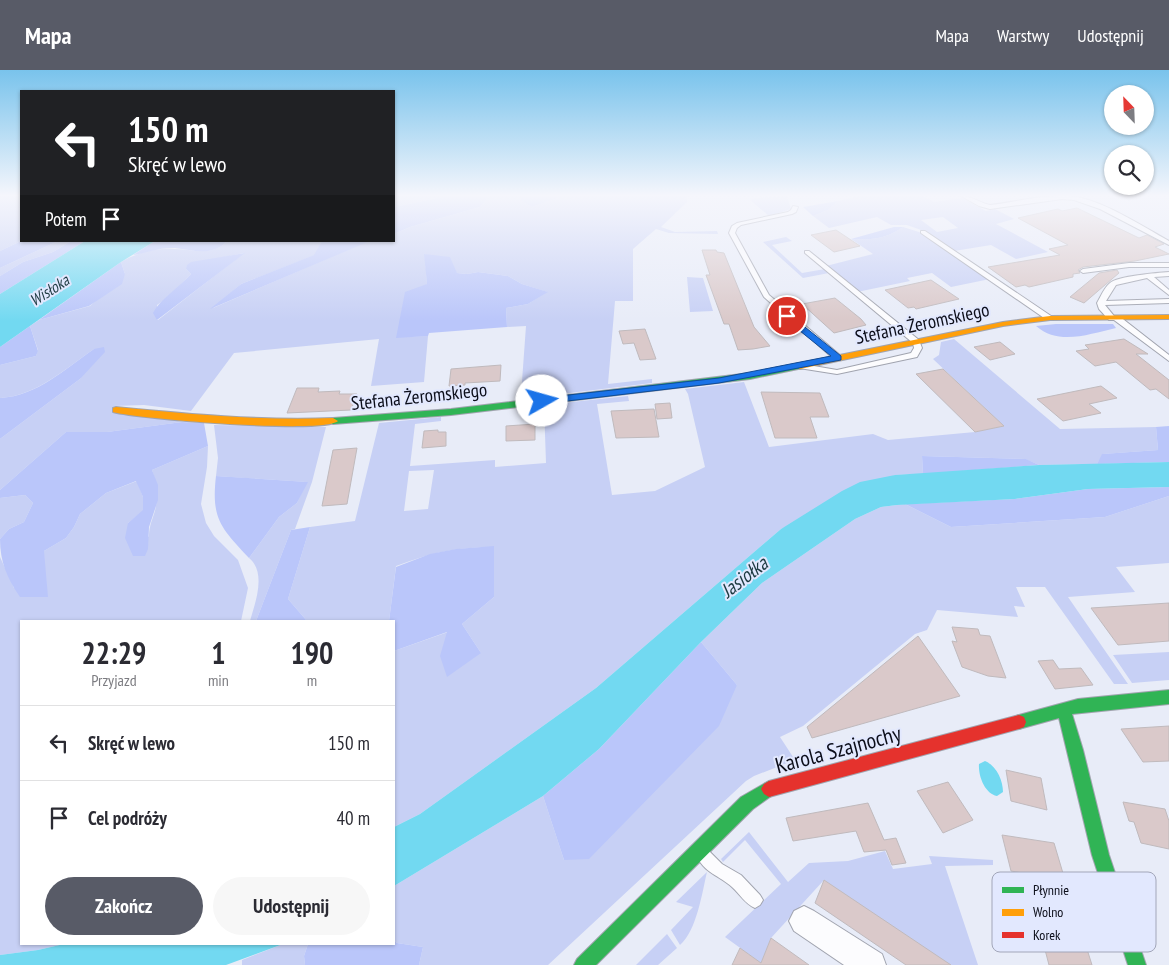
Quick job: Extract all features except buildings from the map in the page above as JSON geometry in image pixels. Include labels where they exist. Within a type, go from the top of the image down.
[{"type":"street","name":"Stefana Żeromskiego","points":[[116,410],[265,422],[310,423],[459,411],[707,382],[802,366],[1003,324],[1050,318],[1169,317]]},
{"type":"street","name":"Karola Szajnochy","points":[[583,965],[755,796],[775,787],[1063,710],[1117,701],[1169,697]]},
{"type":"street","points":[[1063,710],[1075,740],[1090,815],[1105,872]]},
{"type":"street","points":[[804,921],[872,965]]},
{"type":"street","points":[[1132,952],[1137,965]]},
{"type":"lane","points":[[735,238],[766,296],[838,358]]},
{"type":"lane","points":[[932,238],[1050,318]]},
{"type":"lane","points":[[802,366],[837,372],[914,355],[918,348],[916,342],[807,252]]},
{"type":"lane","points":[[1083,271],[1169,264]]},
{"type":"lane","points":[[1101,303],[1107,291],[1114,283],[1169,274]]},
{"type":"lane","points":[[1148,276],[1169,293]]},
{"type":"lane","points":[[1101,303],[1169,301]]},
{"type":"lane","points":[[1101,303],[1102,307],[1114,318],[1169,359]]},
{"type":"lane","points":[[700,851],[709,862],[736,880],[755,900]]},
{"type":"shaded area","points":[[0,238],[20,238],[20,241],[0,251]]},
{"type":"shaded area","points":[[395,238],[646,238],[633,249],[633,301],[615,301],[608,384],[652,379],[652,383],[520,399],[518,396],[521,395],[526,326],[507,327],[506,308],[528,304],[547,292],[522,284],[508,276],[478,272],[457,273],[425,254],[427,284],[397,337],[428,336],[424,382],[371,386],[379,339],[234,353],[191,411],[144,405],[113,406],[182,422],[107,432],[66,432],[0,490],[0,439],[80,379],[94,349],[38,387],[13,396],[0,398],[0,365],[36,356],[38,350],[30,326],[39,320],[90,306],[125,274],[121,262],[153,250],[209,251],[226,242],[322,242],[315,255],[241,284],[213,308],[366,242],[395,242]],"holes":[[[244,253],[157,320],[157,305],[170,296],[191,274],[186,269],[210,260]]]},
{"type":"shaded area","points":[[787,238],[792,241],[772,245],[802,273],[825,269],[829,273],[803,278],[763,242]]},
{"type":"shaded area","points":[[855,238],[880,238],[865,240],[851,239]]},
{"type":"shaded area","points":[[878,238],[929,238],[990,279],[951,287],[932,273],[907,278],[910,281],[857,292],[826,266],[873,254],[851,239],[865,240]]},
{"type":"shaded area","points":[[933,238],[1022,238],[1048,252],[1016,259],[991,245],[954,251]]},
{"type":"shaded area","points":[[20,241],[56,242],[0,268],[0,251]]},
{"type":"shaded area","points":[[56,242],[69,242],[53,252],[23,262],[0,276],[0,268]]},
{"type":"shaded area","points":[[69,242],[83,242],[0,294],[0,276],[23,262],[53,252]]},
{"type":"shaded area","points":[[153,242],[226,242],[216,249],[209,251],[170,248],[133,255]]},
{"type":"shaded area","points":[[321,242],[368,242],[210,309],[241,284],[314,255]]},
{"type":"shaded area","points":[[245,253],[157,320],[153,313],[156,308],[191,274],[186,269],[187,265],[191,262]]},
{"type":"shaded area","points":[[424,254],[450,257],[457,273],[478,272],[508,276],[522,284],[548,292],[528,304],[506,308],[507,327],[429,333],[428,336],[396,338],[405,292],[427,284]]},
{"type":"shaded area","points":[[121,262],[125,274],[122,284],[89,306],[39,320]]},
{"type":"shaded area","points":[[687,277],[703,278],[713,311],[690,312]]},
{"type":"shaded area","points":[[1113,324],[1116,328],[1075,337],[1064,337],[1054,336],[1036,326]]},
{"type":"shaded area","points":[[30,326],[38,351],[36,356],[0,365],[0,347]]},
{"type":"shaded area","points":[[954,339],[1060,429],[1156,427],[1158,450],[1103,454],[1097,464],[1039,465],[1025,459],[922,456],[923,474],[895,475],[781,529],[596,688],[420,814],[395,826],[395,651],[448,632],[481,653],[462,624],[494,597],[494,547],[468,548],[444,552],[396,566],[389,620],[306,620],[288,599],[310,527],[355,521],[379,423],[441,417],[441,421],[415,424],[410,466],[495,460],[495,467],[546,463],[544,405],[628,396],[629,401],[597,404],[612,495],[655,491],[705,467],[688,394],[685,389],[744,382],[769,447],[873,434],[888,440],[975,432],[1004,426],[933,359],[939,355],[941,342]],"holes":[[[434,470],[428,509],[404,511],[409,471]]]},
{"type":"shaded area","points":[[104,347],[105,352],[80,379],[0,439],[0,398],[13,396],[38,387],[94,349]]},
{"type":"shaded area","points":[[182,422],[204,423],[208,446],[152,470],[158,485],[158,500],[149,527],[148,549],[145,556],[133,556],[125,538],[128,523],[143,510],[143,497],[136,481],[106,493],[80,514],[66,538],[44,551],[48,597],[20,597],[5,569],[1,555],[0,539],[9,529],[24,522],[33,503],[25,495],[0,498],[0,490],[66,432],[107,432]]},
{"type":"shaded area","points":[[214,425],[326,427],[312,482],[295,529],[291,530],[256,620],[250,620],[257,597],[259,580],[254,564],[249,558],[279,517],[297,503],[307,482],[216,476],[218,458]]},
{"type":"shaded area","points":[[1169,426],[1169,462],[1097,464],[1102,454],[1158,450],[1156,427]]},
{"type":"shaded area","points":[[208,446],[207,467],[201,504],[206,523],[214,536],[238,560],[248,588],[241,620],[20,620],[20,945],[60,945],[0,955],[0,557],[14,588],[44,551],[66,538],[80,514],[106,493],[137,481],[143,497],[143,511],[128,523],[149,537],[157,497],[152,470]]},
{"type":"shaded area","points":[[922,456],[1026,459],[1039,465],[923,474]]},
{"type":"shaded area","points":[[216,476],[308,482],[297,503],[279,517],[249,558],[231,539],[220,522],[215,503]]},
{"type":"shaded area","points":[[1169,487],[1169,496],[1105,517],[951,527],[905,504],[1015,499],[1088,489]]},
{"type":"shaded area","points":[[25,495],[33,503],[24,522],[9,529],[0,539],[0,498]]},
{"type":"shaded area","points":[[1169,496],[1169,563],[1116,567],[1135,592],[1068,597],[1128,684],[1114,684],[1045,587],[1016,587],[1025,607],[1014,606],[1018,617],[937,610],[927,630],[915,634],[803,726],[780,737],[795,760],[746,781],[548,965],[419,965],[423,947],[397,943],[395,941],[395,885],[543,796],[564,860],[737,685],[701,642],[762,583],[855,519],[881,507],[905,504],[951,527],[1105,517]]},
{"type":"shaded area","points":[[310,527],[288,599],[306,620],[256,620],[291,530]]},
{"type":"shaded area","points":[[494,546],[494,597],[462,624],[481,653],[447,677],[440,656],[447,632],[395,651],[395,620],[389,620],[396,567],[430,554],[456,549]]},
{"type":"shaded area","points":[[701,642],[737,685],[719,726],[589,859],[564,860],[543,796],[599,749]]},
{"type":"shaded area","points":[[1169,652],[1169,680],[1132,683],[1113,655]]},
{"type":"shaded area","points":[[749,832],[788,882],[809,863],[848,861],[885,851],[893,869],[932,864],[929,856],[993,860],[993,865],[945,866],[978,965],[949,965],[824,880],[771,938],[761,963],[725,937],[781,884],[745,840],[723,862],[721,859]]},
{"type":"shaded area","points":[[707,872],[695,921],[680,945],[671,930],[693,907],[676,902]]},
{"type":"shaded area","points":[[667,934],[677,948],[658,965],[636,965]]},
{"type":"shaded area","points":[[395,941],[397,943],[423,947],[419,965],[305,965],[304,956],[308,945],[395,945]]},
{"type":"shaded area","points":[[280,945],[308,945],[304,956],[305,965],[242,965],[242,960]]},
{"type":"water","name":"Wisłoka","points":[[83,242],[153,242],[121,262],[0,347],[0,294]]},
{"type":"water","name":"Jasiołka","points":[[1169,462],[1169,487],[1088,489],[1015,499],[897,505],[881,507],[855,519],[762,583],[701,642],[599,749],[543,796],[395,885],[395,826],[420,814],[596,688],[781,529],[860,482],[895,475],[1039,465]]},
{"type":"water","points":[[985,761],[993,766],[1002,783],[1003,792],[997,796],[989,792],[981,779],[979,764]]},
{"type":"water","points":[[60,945],[280,945],[226,965],[0,965],[0,955]]},
{"type":"traffic: fast","points":[[333,421],[451,412],[750,376],[800,366]]},
{"type":"traffic: fast","points":[[1019,722],[1078,706],[1169,697]]},
{"type":"traffic: fast","points":[[1063,710],[1072,737],[1105,872]]},
{"type":"traffic: fast","points":[[583,965],[747,803],[769,789]]},
{"type":"traffic: fast","points":[[1132,952],[1137,965]]},
{"type":"traffic: slow","points":[[800,366],[1003,324],[1050,318],[1169,317]]},
{"type":"traffic: slow","points":[[116,410],[252,422],[333,421]]},
{"type":"traffic: jam","points":[[769,789],[1019,722]]},
{"type":"route","points":[[542,401],[719,381],[838,358],[787,316]]}]
